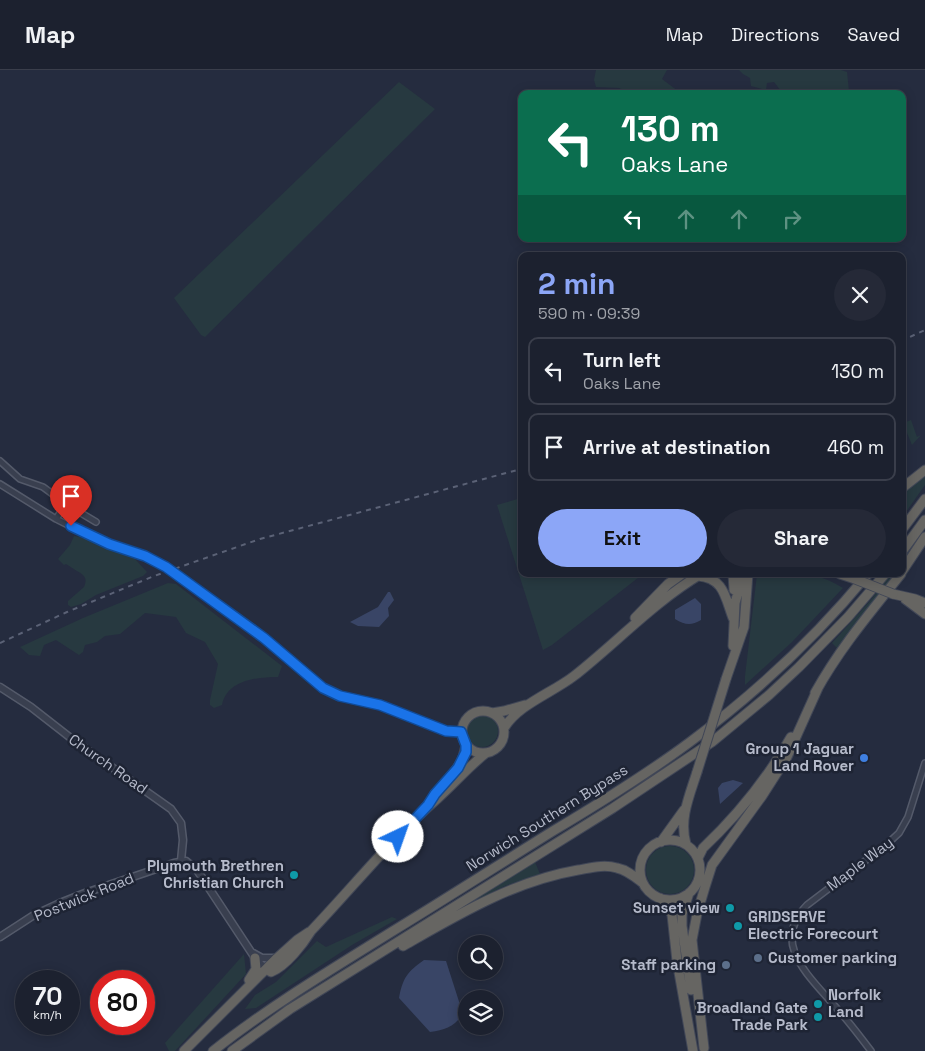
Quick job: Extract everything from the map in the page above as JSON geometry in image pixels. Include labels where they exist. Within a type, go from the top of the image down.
[{"type":"highway","points":[[906,485],[925,470]]},
{"type":"highway","points":[[906,524],[925,498]]},
{"type":"highway","points":[[906,546],[925,520]]},
{"type":"highway","points":[[906,566],[925,537]]},
{"type":"highway","points":[[620,636],[646,605],[675,577]]},
{"type":"highway","points":[[668,584],[678,577]]},
{"type":"highway","points":[[668,584],[688,577]]},
{"type":"highway","points":[[428,805],[438,798],[463,772],[486,753],[499,746],[502,741],[504,728],[518,713],[572,678],[692,577]]},
{"type":"highway","points":[[707,577],[718,582],[735,623]]},
{"type":"highway","points":[[732,659],[735,623],[733,577]]},
{"type":"highway","points":[[735,603],[740,577]]},
{"type":"highway","points":[[686,844],[683,829],[684,810],[744,627],[748,577]]},
{"type":"highway","points":[[848,577],[899,596],[925,602]]},
{"type":"highway","name":"Norwich Southern Bypass","points":[[213,1051],[270,1009],[584,812],[689,743],[734,708],[773,674],[810,638],[865,577]]},
{"type":"highway","name":"Norwich Southern Bypass","points":[[321,989],[613,808],[712,742],[762,701],[799,667],[848,617],[882,577]]},
{"type":"highway","points":[[698,858],[703,848],[738,812],[775,765],[833,661],[898,577]]},
{"type":"highway","points":[[899,596],[925,614]]},
{"type":"highway","points":[[704,1050],[692,940],[705,887],[712,865],[762,796],[787,757],[818,688]]},
{"type":"highway","points":[[266,969],[272,972],[302,944],[311,931],[428,805],[458,768],[464,756],[466,745],[461,732],[462,724],[466,718],[480,711],[492,713],[504,711],[535,701]]},
{"type":"highway","points":[[492,713],[500,720],[504,728]]},
{"type":"highway","points":[[466,745],[476,752],[486,753]]},
{"type":"highway","points":[[661,842],[684,810]]},
{"type":"highway","points":[[643,883],[641,873],[643,857],[654,845],[674,840],[686,844],[698,858],[699,877],[689,893],[682,914],[682,926],[693,1008],[704,1050]]},
{"type":"highway","points":[[232,1051],[321,989],[368,966],[489,899],[542,878],[609,866],[627,872],[643,883],[650,892],[667,904],[672,915],[678,970],[693,1051]]},
{"type":"highway","points":[[659,898],[670,900],[680,898],[689,893]]},
{"type":"highway","points":[[184,1051],[277,958],[297,940],[311,931]]},
{"type":"highway","points":[[234,1001],[254,973],[256,965],[254,955]]},
{"type":"street","points":[[0,461],[20,478],[42,487],[96,522]]},
{"type":"street","points":[[0,484],[56,518],[94,537],[145,556],[166,567],[264,638],[323,688],[340,696],[380,705],[446,731],[461,732]]},
{"type":"street","points":[[0,491],[6,489]]},
{"type":"street","points":[[56,518],[66,504]]},
{"type":"street","name":"Church Road","points":[[0,687],[32,707],[72,739],[171,809],[181,823],[183,840],[181,861]]},
{"type":"street","name":"Maple Way","points":[[871,1051],[799,964],[792,946],[794,927],[799,915],[807,905],[899,834],[908,817],[925,763]]},
{"type":"street","points":[[181,861],[186,861],[197,870],[254,955],[266,969]]},
{"type":"street","name":"Postwick Road","points":[[0,937],[34,915],[60,903],[181,861]]},
{"type":"street","points":[[254,955],[266,959],[277,958]]},
{"type":"shaded area","points":[[596,70],[667,70],[662,79],[677,90],[623,90],[619,88],[596,87],[594,80]]},
{"type":"shaded area","points":[[739,70],[841,70],[847,72],[849,90],[780,90],[774,82],[767,83],[766,90],[751,86],[750,78]]},
{"type":"shaded area","points":[[399,82],[435,109],[205,337],[201,335],[174,298]]},
{"type":"shaded area","points":[[911,420],[917,437],[921,435],[912,445],[906,430],[906,422]]},
{"type":"shaded area","points":[[925,473],[925,485],[906,512],[906,488]]},
{"type":"shaded area","points":[[518,499],[518,571],[497,505]]},
{"type":"shaded area","points":[[74,536],[86,538],[135,559],[147,572],[143,576],[71,607],[68,605],[68,601],[84,587],[85,577],[66,564],[64,565],[58,559],[70,545]]},
{"type":"shaded area","points":[[520,577],[639,577],[552,645],[543,650]]},
{"type":"shaded area","points":[[757,577],[819,577],[843,588],[792,642],[745,685]]},
{"type":"shaded area","points":[[889,577],[894,577],[837,648],[832,643]]},
{"type":"shaded area","points":[[168,583],[176,584],[282,666],[278,677],[252,679],[236,685],[225,697],[222,705],[214,708],[210,705],[210,700],[218,664],[205,642],[186,633],[176,617],[145,613],[120,634],[105,636],[97,642],[85,645],[83,652],[79,655],[56,640],[44,645],[40,656],[29,655],[20,647],[83,618]]},
{"type":"shaded area","points":[[482,715],[488,716],[493,720],[497,725],[497,737],[493,742],[488,746],[482,747],[476,746],[471,742],[467,737],[466,731],[467,725],[471,720],[476,716]]},
{"type":"shaded area","points":[[665,846],[675,846],[684,850],[690,856],[693,861],[693,879],[684,890],[675,894],[665,894],[656,890],[650,884],[646,875],[646,865],[650,856],[656,850]]},
{"type":"shaded area","points":[[535,862],[540,874],[505,886],[453,912],[453,911]]},
{"type":"shaded area","points":[[392,917],[397,919],[352,945],[256,1008],[245,1009],[255,995],[276,982],[317,941],[326,947]]},
{"type":"shaded area","points":[[244,954],[246,974],[175,1051],[169,1051],[165,1043]]},
{"type":"water","points":[[388,592],[390,592],[394,600],[388,608],[389,616],[379,627],[358,626],[350,622],[378,607]]},
{"type":"water","points":[[695,598],[701,604],[701,620],[688,624],[675,619],[675,610]]},
{"type":"water","points":[[733,780],[743,783],[720,804],[718,788],[722,783]]},
{"type":"water","points":[[424,960],[446,961],[458,998],[458,1020],[449,1027],[430,1032],[399,998],[402,985],[413,968]]},
{"type":"railway","points":[[906,339],[925,330]]},
{"type":"railway","points":[[0,643],[67,612],[154,576],[260,539],[518,470]]},
{"type":"place","name":"Group 1 Jaguar Land Rover","points":[[864,758]]},
{"type":"place","name":"Plymouth Brethren Christian Church","points":[[294,875]]},
{"type":"place","name":"Sunset view","points":[[730,908]]},
{"type":"place","name":"GRIDSERVE Electric Forecourt","points":[[738,926]]},
{"type":"place","name":"Customer parking","points":[[758,958]]},
{"type":"place","name":"Staff parking","points":[[726,965]]},
{"type":"place","name":"Norfolk Land","points":[[818,1004]]},
{"type":"place","name":"Broadland Gate Trade Park","points":[[818,1017]]},
{"type":"route","points":[[71,526],[109,544],[145,556],[166,567],[264,638],[323,688],[332,693],[380,705],[446,731],[461,732],[462,739],[466,745],[466,752],[458,768],[428,805],[398,837]]}]
